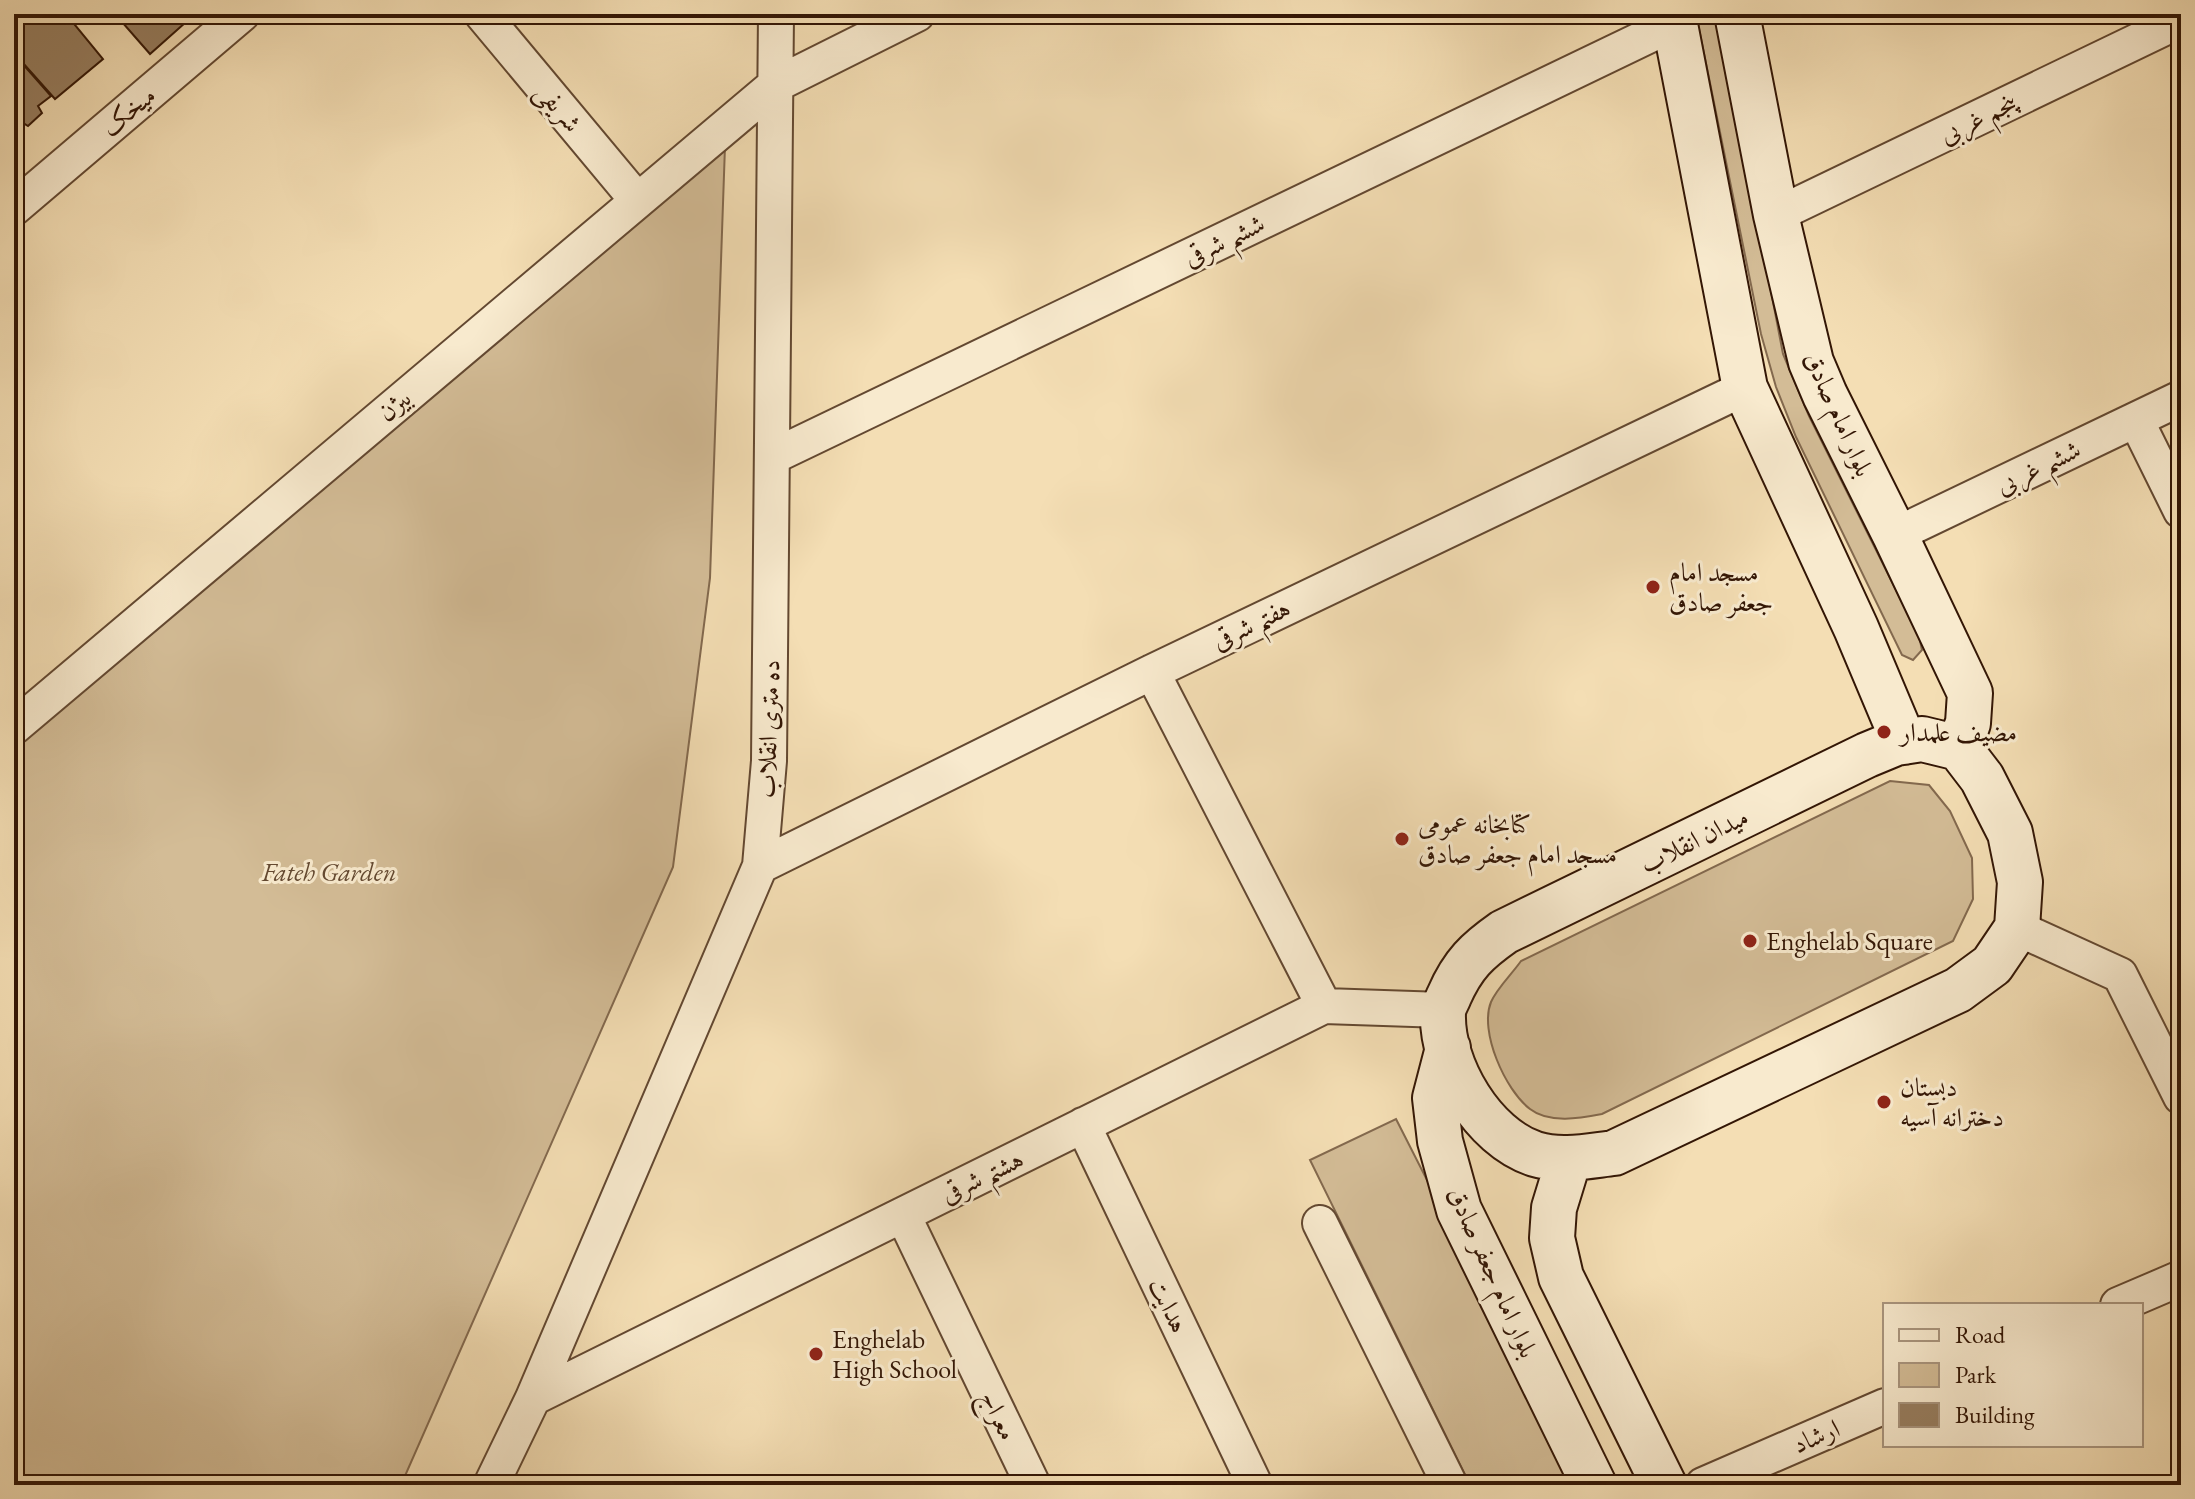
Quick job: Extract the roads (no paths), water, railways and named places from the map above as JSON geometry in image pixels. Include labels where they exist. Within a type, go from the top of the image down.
[{"type":"main road","name":"بلوار امام صادق","points":[[1737,14],[1776,215],[1811,362],[1970,693],[1968,723],[1959,748]]},
{"type":"main road","points":[[1674,18],[1745,388],[1856,628],[1904,742]]},
{"type":"main road","name":"میدان انقلاب","points":[[1445,1029],[1459,973],[1478,950],[1504,932],[1867,755],[1922,739],[1959,748]]},
{"type":"main road","points":[[1445,1029],[1473,1105],[1492,1129],[1534,1153],[1569,1159],[1614,1153],[1958,990],[1992,965],[2017,928],[2020,882],[2010,833],[1982,778],[1959,748]]},
{"type":"main road","name":"بلوار امام جعفر صادق","points":[[1445,1029],[1435,1098],[1440,1141],[1459,1210],[1594,1485]]},
{"type":"main road","points":[[1569,1159],[1554,1208],[1552,1238],[1561,1277],[1664,1485]]},
{"type":"street","name":"میخک","points":[[14,208],[242,14]]},
{"type":"street","name":"شریفی","points":[[482,14],[637,200]]},
{"type":"street","name":"ده متری انقلاب","points":[[491,1485],[533,1398],[760,866],[769,761],[776,14]]},
{"type":"street","name":"بیژن","points":[[14,727],[775,85],[917,14]]},
{"type":"street","name":"ششم شرقی","points":[[772,457],[1674,18]]},
{"type":"street","name":"پنجم غربی","points":[[1776,215],[2181,20]]},
{"type":"street","name":"هفتم شرقی","points":[[760,866],[1152,672],[1745,388]]},
{"type":"street","name":"ششم غربی","points":[[1895,535],[2181,398]]},
{"type":"street","points":[[2136,420],[2181,511]]},
{"type":"street","points":[[1152,672],[1324,1006]]},
{"type":"street","points":[[2017,928],[2120,975],[2181,1097]]},
{"type":"street","name":"هشتم شرقی","points":[[533,1398],[1324,1006],[1445,1029]]},
{"type":"street","name":"هدایت","points":[[1083,1125],[1255,1485]]},
{"type":"street","name":"معراج","points":[[903,1215],[1033,1485]]},
{"type":"street","points":[[1320,1223],[1450,1485]]},
{"type":"street","points":[[2123,1303],[2181,1278]]},
{"type":"street","name":"ارشاد","points":[[1703,1485],[1883,1407]]},
{"type":"place","name":"مسجد امام جعفر صادق","points":[[1653,587]]},
{"type":"place","name":"مضیف علمدار","points":[[1884,732]]},
{"type":"place","name":"کتابخانه عمومی مسجد امام جعفر صادق","points":[[1402,839]]},
{"type":"place","name":"Enghelab Square","points":[[1750,941]]},
{"type":"place","name":"دبستان دخترانه آسیه","points":[[1884,1102]]},
{"type":"place","name":"Enghelab High School","points":[[816,1354]]},
{"type":"park label","name":"Fateh Garden","points":[[329,872]]}]
